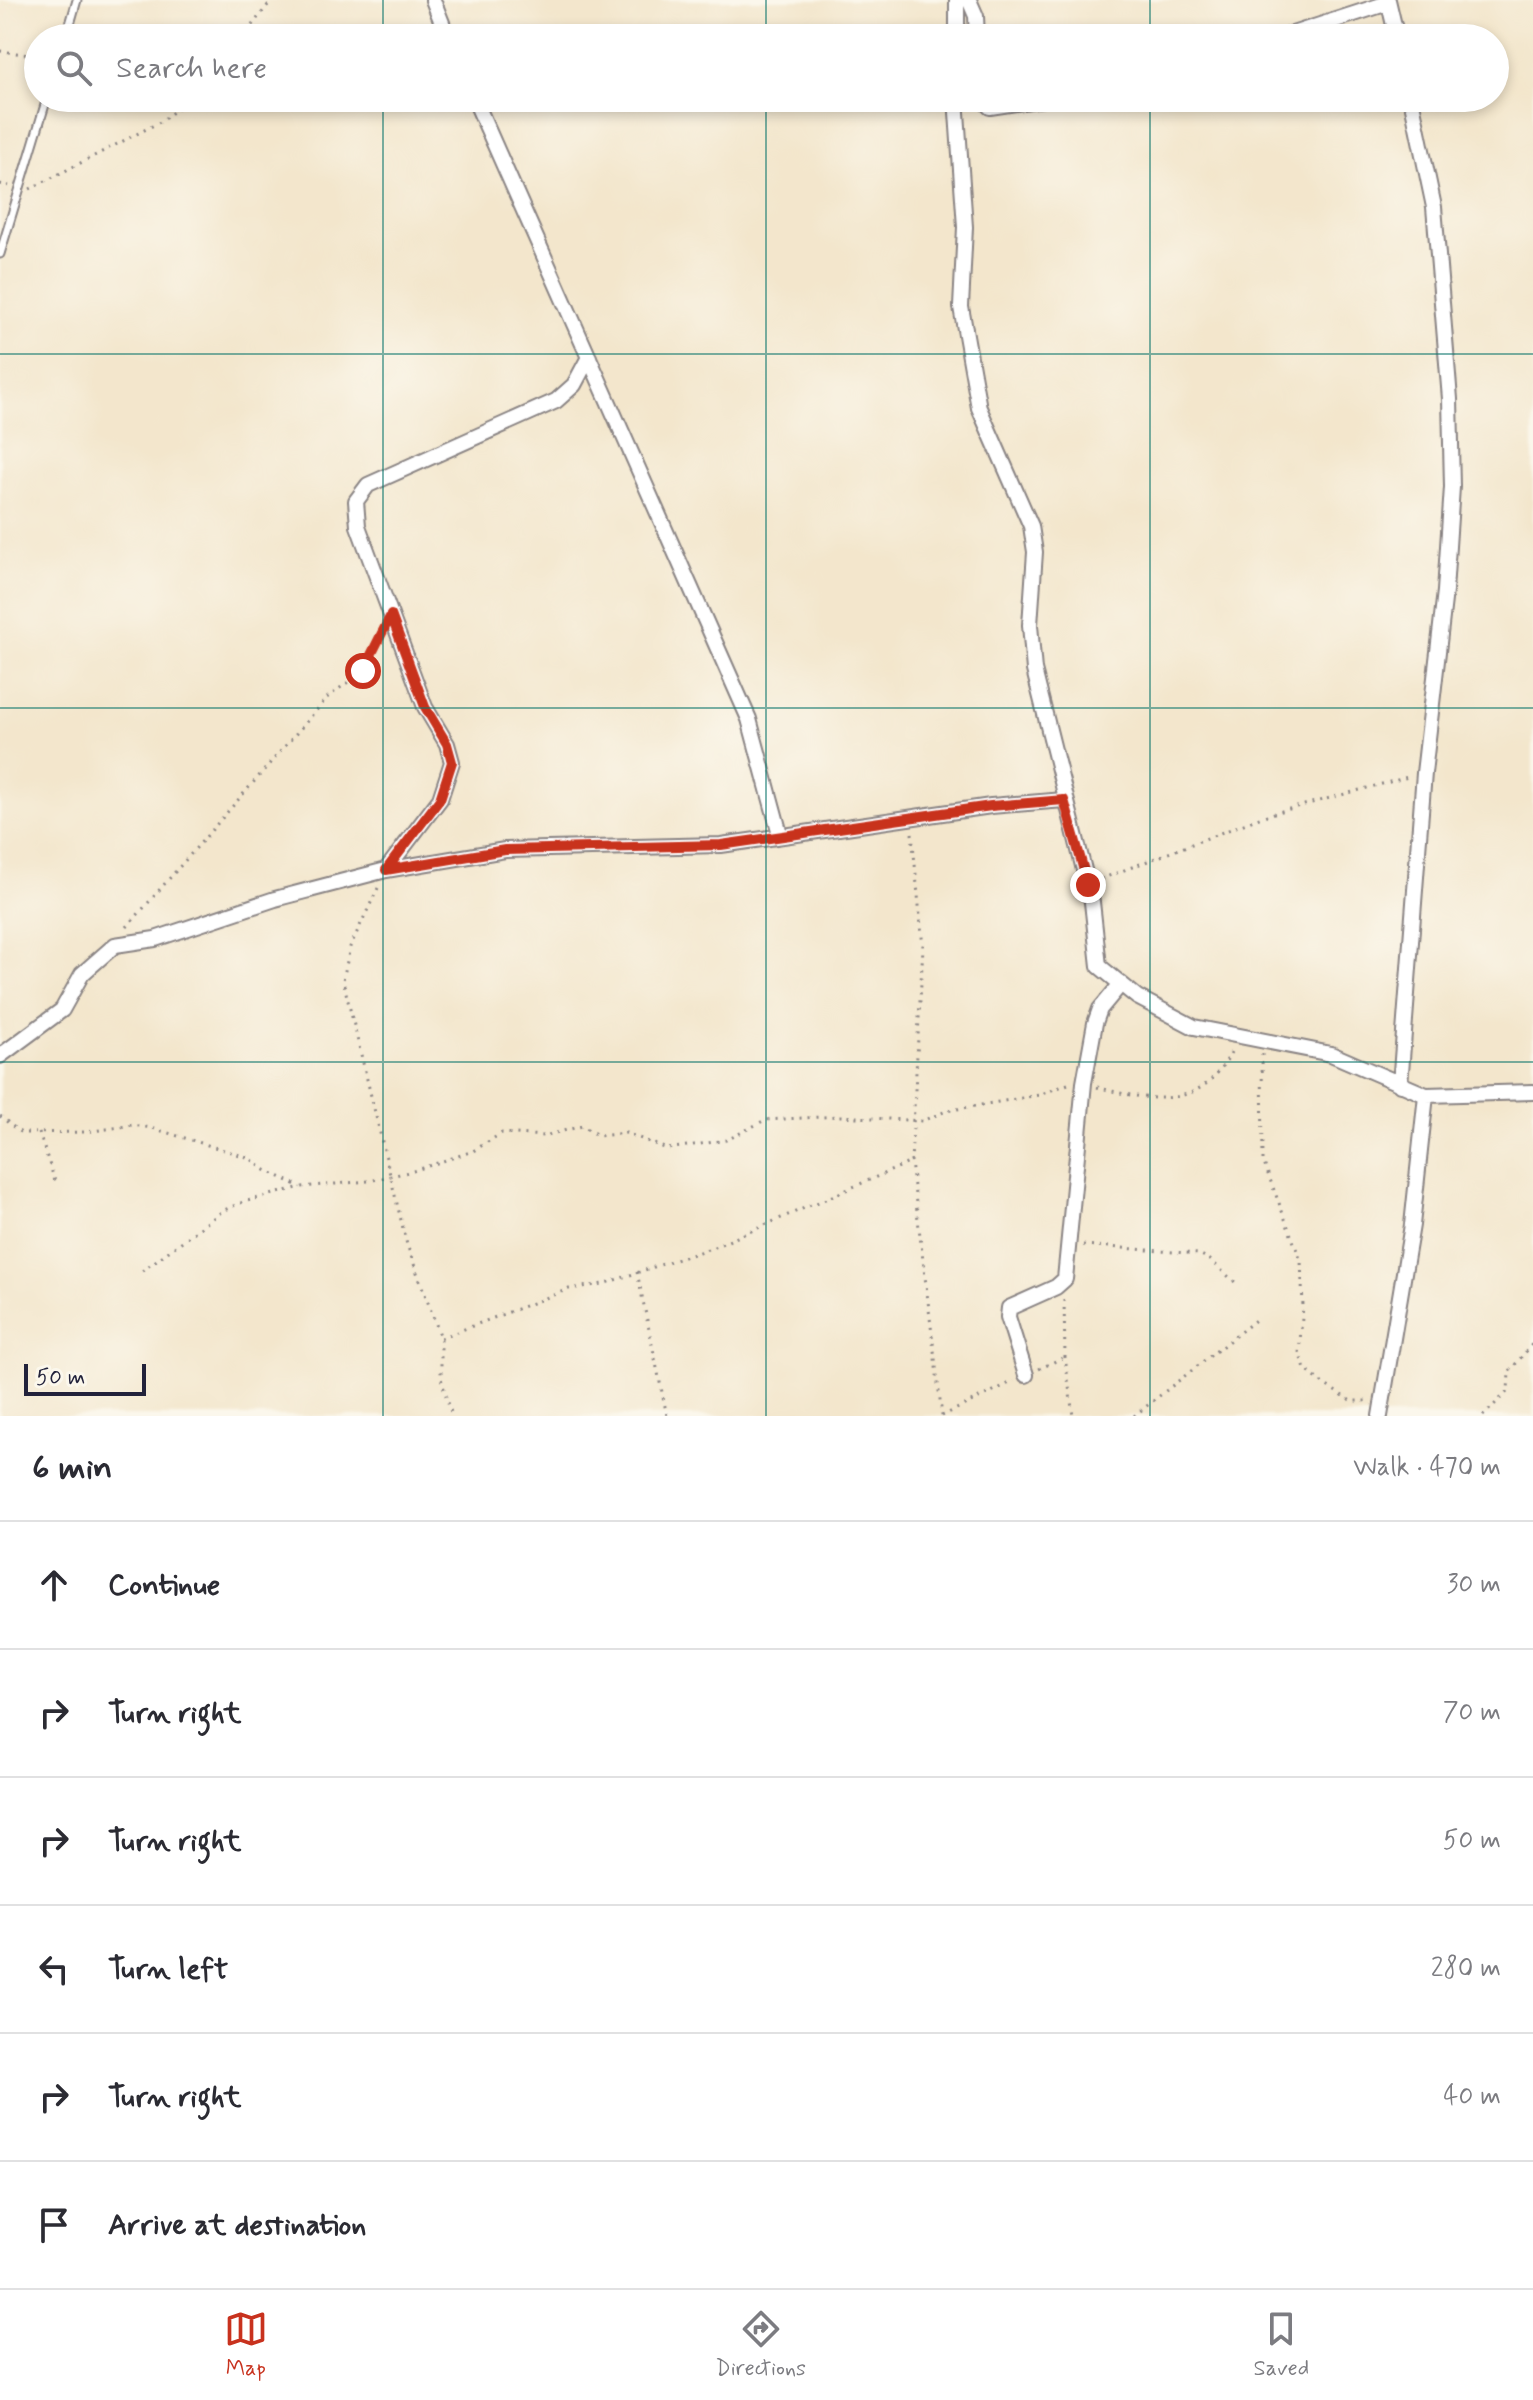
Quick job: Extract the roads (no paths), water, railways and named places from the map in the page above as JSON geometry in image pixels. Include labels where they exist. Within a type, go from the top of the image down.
[{"type":"street","points":[[433,0],[442,24]]},
{"type":"street","points":[[957,0],[957,24]]},
{"type":"street","points":[[969,0],[976,24]]},
{"type":"street","points":[[1321,24],[1388,1],[1394,24]]},
{"type":"street","points":[[480,112],[749,719],[780,834]]},
{"type":"street","points":[[957,112],[965,227],[961,307],[979,408],[1031,526],[1035,552],[1031,656],[1064,800],[1088,885],[1097,962],[1120,985],[1161,1012],[1194,1027],[1341,1057],[1426,1095],[1533,1092]]},
{"type":"street","points":[[1400,1085],[1424,773],[1448,560],[1452,487],[1450,399],[1434,207],[1414,112]]},
{"type":"street","points":[[386,870],[440,799],[452,762],[447,744],[425,707],[358,526],[355,512],[362,490],[556,401],[574,385],[589,357]]},
{"type":"street","points":[[0,1056],[62,1010],[82,974],[115,945],[155,939],[285,896],[386,870],[505,850],[721,845],[780,834],[1064,800]]},
{"type":"street","points":[[1026,1375],[1008,1317],[1009,1308],[1056,1287],[1065,1279],[1085,1080],[1099,1010],[1120,985]]},
{"type":"street","points":[[1381,1408],[1412,1225],[1426,1095]]},
{"type":"lane","points":[[70,24],[77,0]]},
{"type":"lane","points":[[0,254],[43,112]]}]
